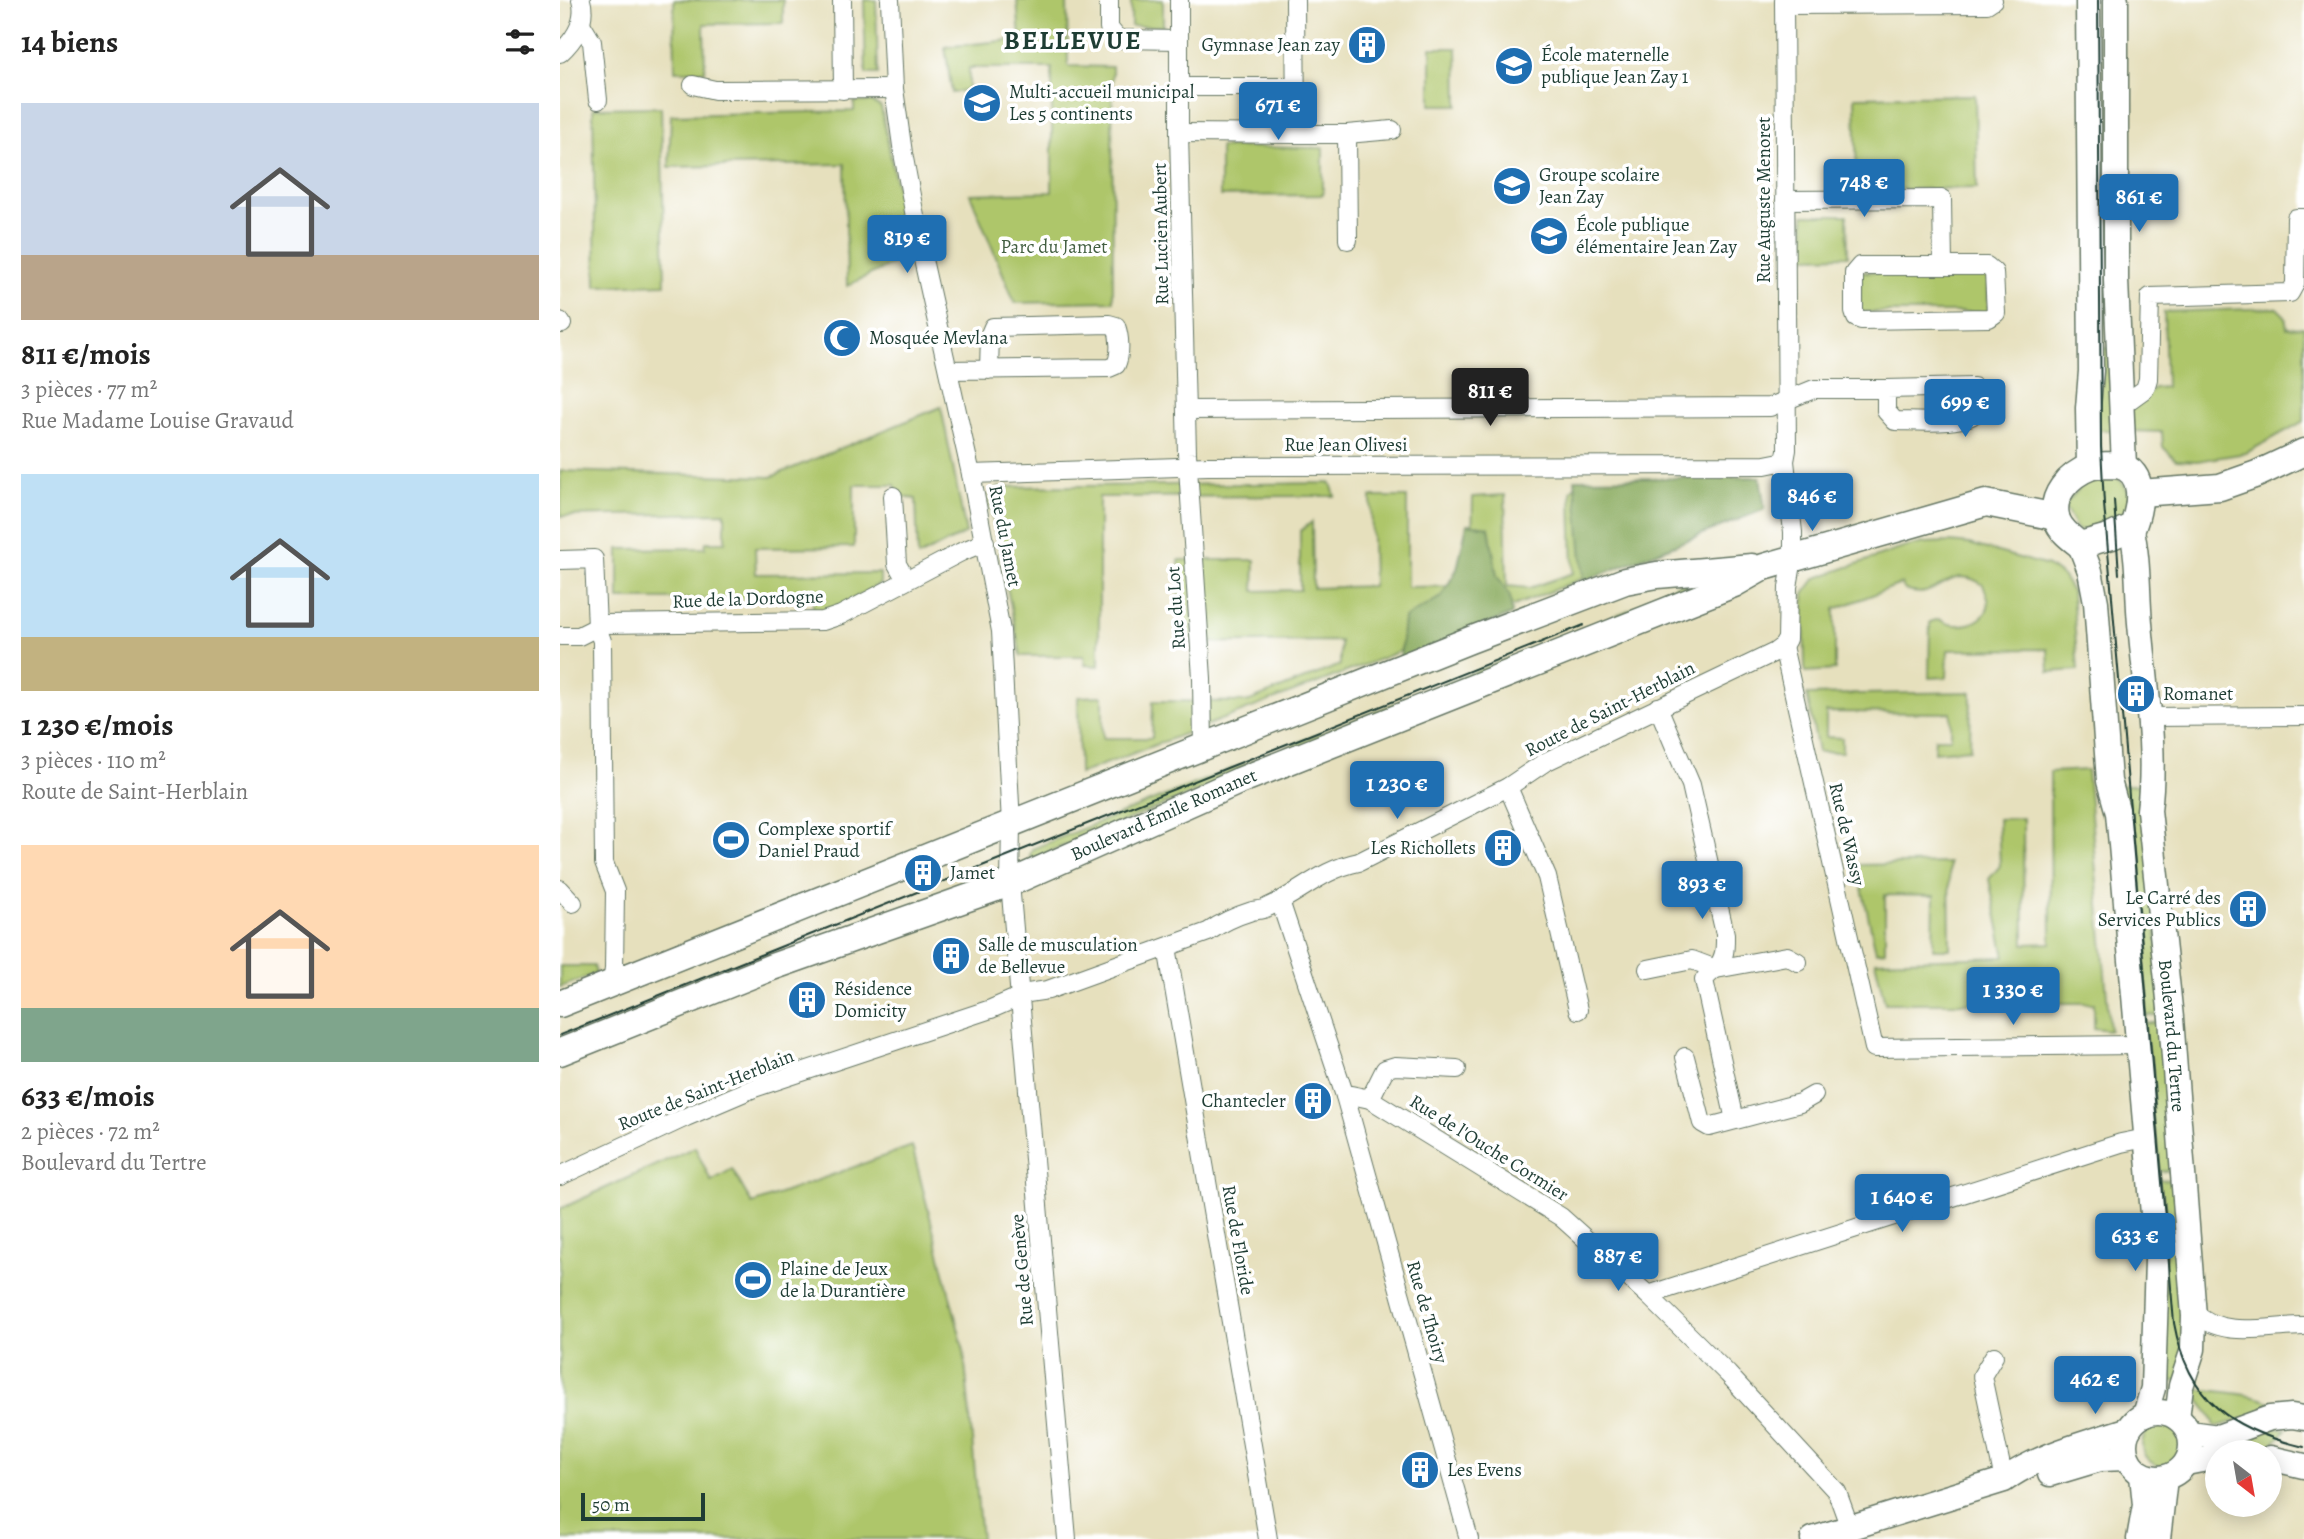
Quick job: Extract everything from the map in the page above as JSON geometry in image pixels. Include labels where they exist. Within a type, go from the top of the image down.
[{"type":"main road","points":[[2088,0],[2089,468]]},
{"type":"main road","points":[[2116,0],[2116,280],[2120,407],[2124,466],[2139,486],[2141,501],[2131,527],[2112,536],[2080,545],[2067,535],[2056,517],[2058,494],[2064,484],[2089,468],[2124,466]]},
{"type":"main road","points":[[2140,493],[2220,486],[2277,466],[2304,452]]},
{"type":"main road","name":"Boulevard Émile Romanet","points":[[560,1052],[772,967],[1010,883],[1238,781],[1734,584],[1764,567],[1986,503],[2056,517]]},
{"type":"main road","name":"Boulevard du Tertre","points":[[2131,527],[2138,566],[2138,598],[2153,778],[2150,810],[2171,1018],[2193,1311],[2193,1349],[2181,1386],[2183,1426]]},
{"type":"main road","name":"Boulevard du Tertre","points":[[2080,545],[2090,570],[2096,601],[2109,781],[2119,824],[2157,1286],[2153,1388],[2137,1422]]},
{"type":"main road","name":"Boulevard Émile Romanet","points":[[560,1004],[1470,640],[1625,581],[1657,575],[1764,567]]},
{"type":"main road","points":[[1813,1539],[2004,1480],[2015,1472],[2158,1412],[2183,1426],[2218,1437],[2270,1418],[2292,1416],[2304,1419]]},
{"type":"main road","points":[[2137,1422],[2125,1443],[2145,1470],[2158,1539]]},
{"type":"main road","points":[[2004,1480],[2017,1482],[2100,1459],[2173,1475],[2186,1463],[2190,1452],[2183,1426]]},
{"type":"main road","points":[[2186,1463],[2205,1459]]},
{"type":"main road","points":[[2282,1461],[2304,1466]]},
{"type":"main road","points":[[2139,1539],[2145,1505],[2145,1470]]},
{"type":"street","points":[[560,53],[571,43],[581,24],[581,0]]},
{"type":"street","points":[[842,0],[843,90]]},
{"type":"street","name":"Rue du Jamet","points":[[890,0],[894,89],[903,153],[924,264],[985,542],[1001,631],[1011,824],[1010,883],[1018,998]]},
{"type":"street","points":[[1109,0],[1109,28],[1118,38],[1179,40]]},
{"type":"street","name":"Rue Lucien Aubert","points":[[1179,0],[1179,133],[1188,466]]},
{"type":"street","points":[[1295,0],[1296,134]]},
{"type":"street","points":[[1784,3],[1987,4],[1993,0]]},
{"type":"street","name":"Rue Auguste Menoret","points":[[1784,3],[1787,400]]},
{"type":"street","points":[[581,24],[592,42],[598,100]]},
{"type":"street","points":[[693,85],[715,90],[894,89]]},
{"type":"street","points":[[1179,88],[1295,87]]},
{"type":"street","points":[[1179,133],[1347,134],[1392,130]]},
{"type":"street","points":[[1347,134],[1348,240]]},
{"type":"street","points":[[1785,200],[1942,199],[1942,266]]},
{"type":"street","points":[[2120,407],[2145,389],[2148,379],[2150,297],[2290,293],[2295,284],[2296,218],[2304,218]]},
{"type":"street","points":[[1942,266],[1992,268],[1996,313],[1993,317],[1861,320],[1856,317],[1856,268],[1942,266]]},
{"type":"street","points":[[948,370],[989,370],[1109,368],[1116,365],[1119,358],[1118,332],[1116,326],[1109,324],[993,327],[990,334],[989,370]]},
{"type":"street","points":[[1186,411],[1770,407],[1814,389],[1974,387],[1981,394],[1981,408],[1975,414],[1959,420],[1895,421],[1886,411],[1886,389]]},
{"type":"street","points":[[1783,646],[1787,639],[1788,587],[1793,558],[1793,523],[1785,461],[1787,400]]},
{"type":"street","name":"Rue Jean Olivesi","points":[[971,474],[1188,466],[1765,465],[1785,461]]},
{"type":"street","name":"Rue du Lot","points":[[1188,466],[1202,678],[1203,747]]},
{"type":"street","points":[[893,496],[897,564],[906,580]]},
{"type":"street","name":"Rue de la Dordogne","points":[[560,636],[579,636],[605,624],[823,621],[841,615],[985,542]]},
{"type":"street","points":[[560,560],[594,559],[597,627],[602,641],[604,863],[615,891],[612,983]]},
{"type":"street","name":"Rue de Wassy","points":[[1783,646],[1874,1048],[2138,1045]]},
{"type":"street","name":"Route de Saint-Herblain","points":[[560,1176],[754,1088],[1048,990],[1208,932],[1220,923],[1254,910],[1265,909],[1339,866],[1359,862],[1508,787],[1545,762],[1766,657],[1783,646]]},
{"type":"street","points":[[1658,707],[1690,785],[1725,934],[1725,952],[1716,969]]},
{"type":"street","points":[[2148,717],[2304,716]]},
{"type":"street","points":[[1508,787],[1547,877],[1578,1010]]},
{"type":"street","points":[[560,889],[573,903]]},
{"type":"street","points":[[1280,901],[1345,1096]]},
{"type":"street","name":"Rue de Floride","points":[[1167,947],[1268,1539]]},
{"type":"street","points":[[1735,1120],[1704,980],[1708,972],[1716,969],[1787,956],[1798,962]]},
{"type":"street","points":[[1648,969],[1692,960],[1716,969]]},
{"type":"street","name":"Rue de Genève","points":[[1018,998],[1067,1539]]},
{"type":"street","points":[[1685,1057],[1702,1123],[1709,1127],[1800,1103],[1814,1095]]},
{"type":"street","points":[[1370,1099],[1385,1069],[1395,1066],[1457,1069]]},
{"type":"street","name":"Rue de l'Ouche Cormier","points":[[1345,1096],[1370,1099],[1561,1217],[1648,1295],[1728,1374],[1838,1492],[1850,1528]]},
{"type":"street","name":"Rue de Thoiry","points":[[1345,1096],[1469,1539]]},
{"type":"street","points":[[1648,1295],[2122,1143],[2146,1138]]},
{"type":"street","points":[[2193,1311],[2212,1325],[2232,1329],[2304,1326]]},
{"type":"street","points":[[1994,1356],[1982,1376],[2004,1480]]},
{"type":"green space","points":[[674,0],[783,0],[783,23],[704,24],[705,71],[675,71]]},
{"type":"green space","points":[[864,0],[876,0],[878,74],[866,74]]},
{"type":"green space","name":"Parc du Jamet","points":[[1017,0],[1067,0],[1068,66],[1112,67],[1113,301],[1015,303],[970,194],[1052,192],[1052,68],[969,68],[969,89],[952,93],[945,47],[1020,39]]},
{"type":"green space","points":[[1131,0],[1163,0],[1163,26],[1131,26]]},
{"type":"green space","points":[[1431,48],[1457,48],[1458,105],[1431,105]]},
{"type":"green space","points":[[1975,95],[1977,188],[1857,190],[1855,97]]},
{"type":"green space","points":[[854,102],[871,102],[881,107],[910,255],[847,286],[845,164],[669,167],[671,115],[854,111]]},
{"type":"green space","points":[[661,107],[665,284],[596,286],[593,108]]},
{"type":"green space","points":[[1220,147],[1323,148],[1323,195],[1220,196]]},
{"type":"green space","points":[[1804,215],[1847,215],[1848,256],[1805,257]]},
{"type":"green space","points":[[1860,272],[1988,272],[1988,312],[1860,312]]},
{"type":"green space","points":[[2094,283],[2113,283],[2106,323],[2103,323],[2103,348],[2112,348],[2113,430],[2095,430]]},
{"type":"green space","points":[[2277,308],[2285,316],[2287,328],[2304,327],[2304,421],[2246,453],[2197,461],[2176,460],[2163,447],[2162,432],[2130,431],[2127,412],[2154,388],[2166,387],[2164,312]]},
{"type":"green space","points":[[941,407],[966,533],[918,557],[916,499],[901,497],[895,485],[854,485],[854,547],[755,548],[756,574],[880,573],[880,584],[831,611],[813,613],[813,599],[619,599],[619,549],[705,548],[706,542],[725,542],[725,513],[561,516],[560,471],[771,477]]},
{"type":"green space","points":[[2090,476],[2120,480],[2131,497],[2121,521],[2097,532],[2077,530],[2064,506]]},
{"type":"green space","points":[[1760,477],[1765,509],[1584,581],[1575,479]]},
{"type":"green space","points":[[1331,483],[1335,496],[1099,497],[1099,666],[1085,665],[1084,656],[1021,656],[989,500],[990,494],[999,487]]},
{"type":"green space","points":[[1576,485],[1622,563],[1079,774],[1078,697],[1103,696],[1103,738],[1152,738],[1153,701],[1247,702],[1340,665],[1340,641],[1180,643],[1179,560],[1255,560],[1254,591],[1300,590],[1300,531],[1312,522],[1313,588],[1373,586],[1371,497],[1407,497],[1407,587],[1471,586],[1473,497],[1505,495],[1507,586],[1530,588],[1573,573],[1571,491]]},
{"type":"green space","points":[[1467,524],[1489,527],[1497,576],[1510,596],[1512,614],[1400,660],[1404,618],[1441,597],[1457,569]]},
{"type":"green space","points":[[1924,543],[1969,544],[2048,566],[2063,577],[2072,592],[2078,670],[2049,672],[2048,649],[1948,650],[1947,677],[1929,678],[1930,622],[1939,619],[1952,624],[1967,624],[1980,618],[1988,607],[1983,585],[1961,577],[1927,592],[1905,590],[1901,584],[1835,609],[1835,670],[1805,672],[1804,594],[1816,578],[1903,548]]},
{"type":"green space","points":[[1721,576],[1032,859],[1030,856],[1032,849],[1639,606],[1685,580]]},
{"type":"green space","points":[[1971,692],[1970,749],[1934,752],[1935,738],[1951,738],[1951,713],[1826,712],[1826,737],[1842,738],[1842,752],[1818,752],[1807,695]]},
{"type":"green space","points":[[2087,770],[2110,1030],[2094,1028],[2094,1003],[1885,1003],[1875,961],[2005,957],[1989,879],[2000,866],[1998,819],[2023,818],[2024,944],[2051,943],[2050,772]]},
{"type":"green space","points":[[2147,784],[2162,1015],[2141,1016],[2116,786]]},
{"type":"green space","points":[[1949,863],[1950,949],[1933,949],[1934,896],[1885,895],[1885,951],[1876,952],[1857,865]]},
{"type":"green space","points":[[560,966],[594,966],[596,974],[560,987]]},
{"type":"green space","points":[[2162,1022],[2176,1170],[2155,1172],[2141,1024]]},
{"type":"green space","name":"Plaine de Jeux de la Durantière","points":[[912,1146],[964,1351],[981,1539],[560,1539],[560,1209],[695,1147],[711,1181],[732,1169],[752,1204]]},
{"type":"green space","points":[[2176,1179],[2191,1338],[2178,1381],[2159,1382],[2154,1180]]},
{"type":"green space","points":[[2194,1389],[2251,1396],[2283,1408],[2215,1427]]},
{"type":"green space","points":[[2163,1424],[2178,1430],[2184,1445],[2178,1460],[2163,1466],[2148,1460],[2142,1445],[2148,1430]]},
{"type":"green space","points":[[2256,1428],[2286,1429],[2277,1440],[2236,1440]]},
{"type":"tram line","points":[[2098,0],[2101,447],[2104,504],[2174,1323],[2190,1373],[2202,1392],[2217,1408],[2255,1431],[2304,1447]]},
{"type":"tram line","points":[[2114,500],[2119,574]]},
{"type":"tram line","points":[[560,1035],[1584,625]]},
{"type":"place","name":"Gymnase Jean zay","points":[[1367,45]]},
{"type":"place","name":"École maternelle publique Jean Zay 1","points":[[1514,66]]},
{"type":"place","name":"Multi-accueil municipal Les 5 continents","points":[[982,103]]},
{"type":"place","name":"Groupe scolaire Jean Zay","points":[[1512,186]]},
{"type":"place","name":"École publique élémentaire Jean Zay","points":[[1549,236]]},
{"type":"place","name":"Mosquée Mevlana","points":[[842,338]]},
{"type":"place","name":"Romanet","points":[[2136,694]]},
{"type":"place","name":"Complexe sportif Daniel Praud","points":[[731,840]]},
{"type":"place","name":"Les Richollets","points":[[1503,848]]},
{"type":"place","name":"Jamet","points":[[923,873]]},
{"type":"place","name":"Le Carré des Services Publics","points":[[2248,909]]},
{"type":"place","name":"Salle de musculation de Bellevue","points":[[951,956]]},
{"type":"place","name":"Résidence Domicity","points":[[807,1000]]},
{"type":"place","name":"Chantecler","points":[[1313,1101]]},
{"type":"place","name":"Plaine de Jeux de la Durantière","points":[[753,1280]]},
{"type":"place","name":"Les Evens","points":[[1420,1470]]},
{"type":"district","name":"BELLEVUE","points":[[1073,40]]}]
